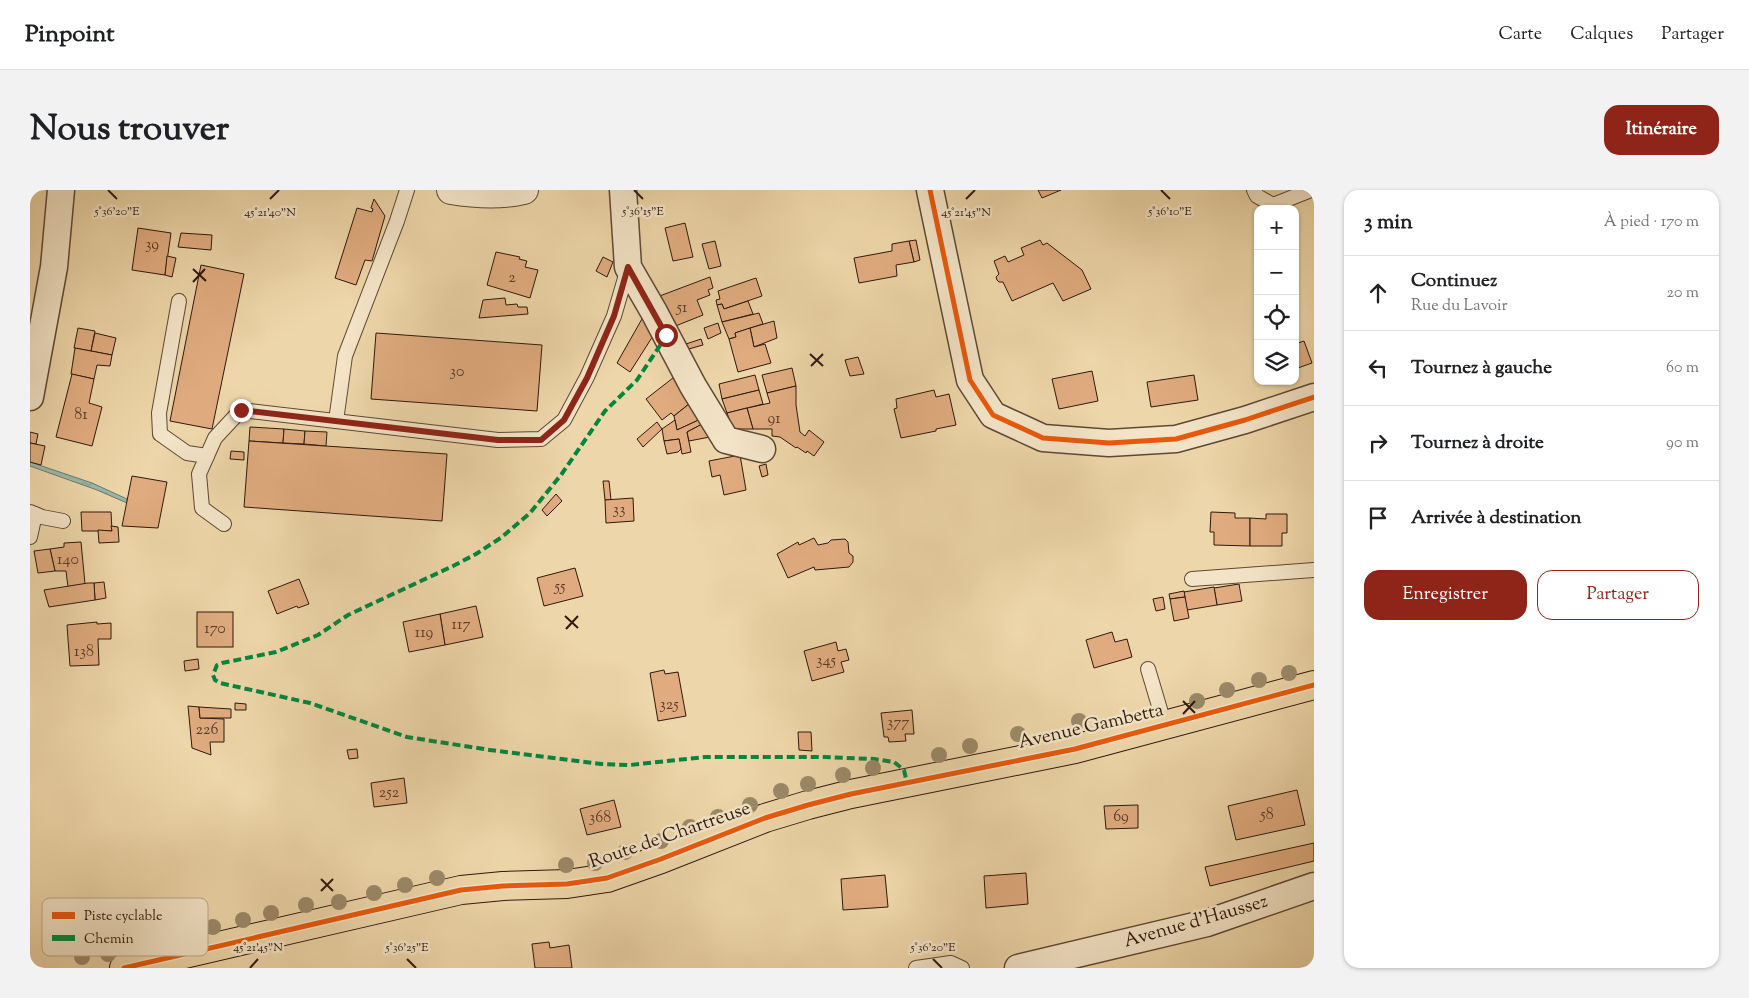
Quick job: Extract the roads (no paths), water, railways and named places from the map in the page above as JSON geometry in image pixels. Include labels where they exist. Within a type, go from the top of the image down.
[{"type":"main road","name":"Avenue Gambetta","points":[[960,771],[1075,749],[1314,685]]},
{"type":"main road","name":"Route de Chartreuse","points":[[208,949],[461,890],[503,886],[567,884],[608,878],[662,859],[765,818],[851,794],[960,771]]},
{"type":"main road","name":"Route de Chartreuse","points":[[124,968],[176,956]]},
{"type":"street","points":[[30,397],[54,267],[61,190]]},
{"type":"street","points":[[451,190],[471,193],[506,194],[524,190]]},
{"type":"street","points":[[624,190],[628,267],[693,386],[726,440],[762,449]]},
{"type":"street","points":[[930,190],[970,380],[993,414],[1043,438],[1109,443],[1176,439],[1246,420],[1314,397]]},
{"type":"street","name":"Avenue d'Haussez","points":[[1018,968],[1207,923],[1314,886]]},
{"type":"lane","points":[[336,421],[345,356],[407,190]]},
{"type":"lane","points":[[1254,190],[1257,196],[1273,205],[1311,190]]},
{"type":"lane","points":[[224,524],[202,508],[199,474],[215,438],[241,410],[498,440],[541,440],[564,420],[587,378],[614,316],[628,267]]},
{"type":"lane","points":[[178,301],[159,412],[160,434],[187,453],[207,456]]},
{"type":"lane","points":[[30,537],[33,513],[62,521]]},
{"type":"lane","points":[[1192,579],[1314,570]]},
{"type":"lane","points":[[1148,669],[1165,726]]},
{"type":"lane","points":[[916,968],[951,962],[962,968]]},
{"type":"water","points":[[30,462],[92,483],[127,499],[127,503],[30,466]]}]
